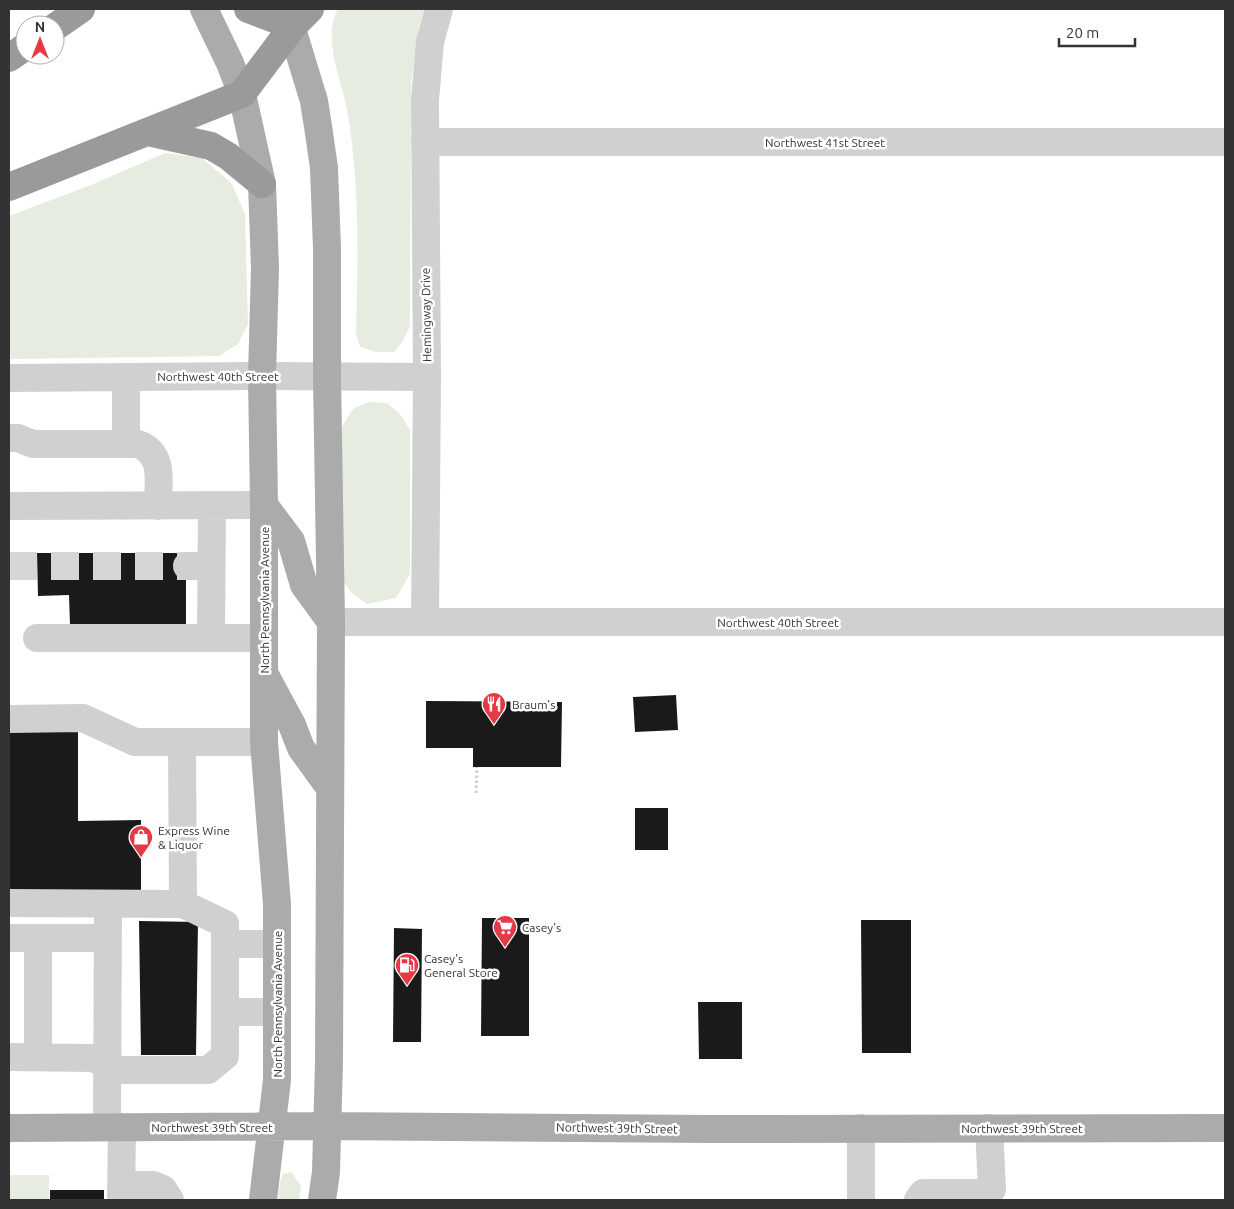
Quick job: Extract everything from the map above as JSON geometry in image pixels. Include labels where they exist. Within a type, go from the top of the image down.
[{"type":"highway","points":[[65,19],[81,9]]},
{"type":"highway","points":[[9,187],[242,94],[296,14],[248,9]]},
{"type":"highway","points":[[148,132],[211,146],[228,156],[262,184]]},
{"type":"main road","name":"North Pennsylvania Avenue","points":[[204,9],[230,63],[242,94],[262,184],[265,268],[262,376],[264,742],[277,904],[277,1080],[263,1200]]},
{"type":"main road","points":[[296,14],[314,101],[324,168],[328,249],[327,377],[331,622],[330,788],[327,1126],[326,1172],[322,1200]]},
{"type":"main road","points":[[264,505],[291,542],[304,585],[331,622]]},
{"type":"main road","points":[[264,671],[292,725],[300,748],[330,788]]},
{"type":"main road","name":"Northwest 39th Street","points":[[9,1128],[327,1126],[712,1129],[1225,1128]]},
{"type":"street","name":"Hemingway Drive","points":[[425,622],[427,377],[424,142],[427,66],[430,42],[439,9]]},
{"type":"street","name":"Northwest 41st Street","points":[[424,142],[1225,142]]},
{"type":"street","points":[[126,377],[126,444]]},
{"type":"street","name":"Northwest 40th Street","points":[[9,378],[427,377]]},
{"type":"street","points":[[17,445],[138,444],[148,448],[156,456],[158,465],[158,506]]},
{"type":"street","points":[[211,638],[199,566],[212,505]]},
{"type":"street","points":[[9,506],[264,505]]},
{"type":"street","name":"Northwest 40th Street","points":[[331,622],[1225,622]]},
{"type":"street","points":[[37,638],[264,638]]},
{"type":"street","points":[[9,719],[83,718],[135,742],[264,742]]},
{"type":"street","points":[[182,742],[183,904]]},
{"type":"street","points":[[9,903],[183,904],[224,924],[224,1056],[208,1070],[120,1070],[92,1058],[9,1057]]},
{"type":"street","points":[[108,904],[107,1064],[121,1193],[153,1185],[163,1190],[170,1200]]},
{"type":"street","points":[[9,938],[108,938]]},
{"type":"street","points":[[38,938],[38,1057]]},
{"type":"street","points":[[224,944],[277,944]]},
{"type":"street","points":[[224,1012],[277,1012]]},
{"type":"street","points":[[861,1200],[862,1128]]},
{"type":"street","points":[[918,1200],[923,1193],[986,1193],[992,1190],[989,1128]]},
{"type":"path","points":[[476,793],[477,767]]},
{"type":"path","points":[[442,978],[482,977]]},
{"type":"shaded area","points":[[338,9],[424,9],[419,27],[411,84],[410,326],[403,341],[394,352],[376,352],[360,347],[356,334],[357,249],[354,165],[347,109],[332,45],[334,20]]},
{"type":"shaded area","points":[[165,153],[202,158],[232,184],[245,215],[248,324],[238,344],[219,356],[9,359],[9,216],[91,185]]},
{"type":"shaded area","points":[[369,402],[387,403],[400,414],[410,430],[410,574],[396,598],[367,604],[352,593],[341,579],[342,427],[353,409]]},
{"type":"shaded area","points":[[291,1172],[301,1186],[299,1200],[278,1200],[283,1174]]},
{"type":"shaded area","points":[[9,1175],[49,1175],[49,1200],[9,1200]]},
{"type":"building","points":[[37,553],[186,553],[186,624],[70,625],[69,595],[38,596]]},
{"type":"building","points":[[676,695],[678,730],[635,732],[633,697]]},
{"type":"building","name":"Braum's","points":[[426,701],[562,702],[561,767],[473,767],[473,748],[426,748]]},
{"type":"building","points":[[9,728],[78,728],[78,821],[141,820],[141,891],[9,891]]},
{"type":"building","points":[[635,808],[668,808],[668,850],[635,850]]},
{"type":"building","name":"Casey's","points":[[482,918],[529,918],[529,1036],[481,1036]]},
{"type":"building","points":[[861,920],[911,920],[911,1053],[862,1053]]},
{"type":"building","points":[[139,921],[198,922],[196,1055],[141,1055]]},
{"type":"building","name":"Casey's General Store","points":[[394,928],[422,929],[421,1042],[393,1042]]},
{"type":"building","points":[[698,1002],[742,1002],[742,1059],[699,1059]]},
{"type":"building","points":[[50,1190],[104,1190],[104,1200],[50,1200]]},
{"type":"tunnel","points":[[9,566],[187,566]]},
{"type":"place","name":"Braum's","points":[[494,725]]},
{"type":"place","name":"Express Wine & Liquor","points":[[141,858]]},
{"type":"place","name":"Casey's","points":[[505,948]]},
{"type":"place","name":"Casey's General Store","points":[[407,986]]}]
